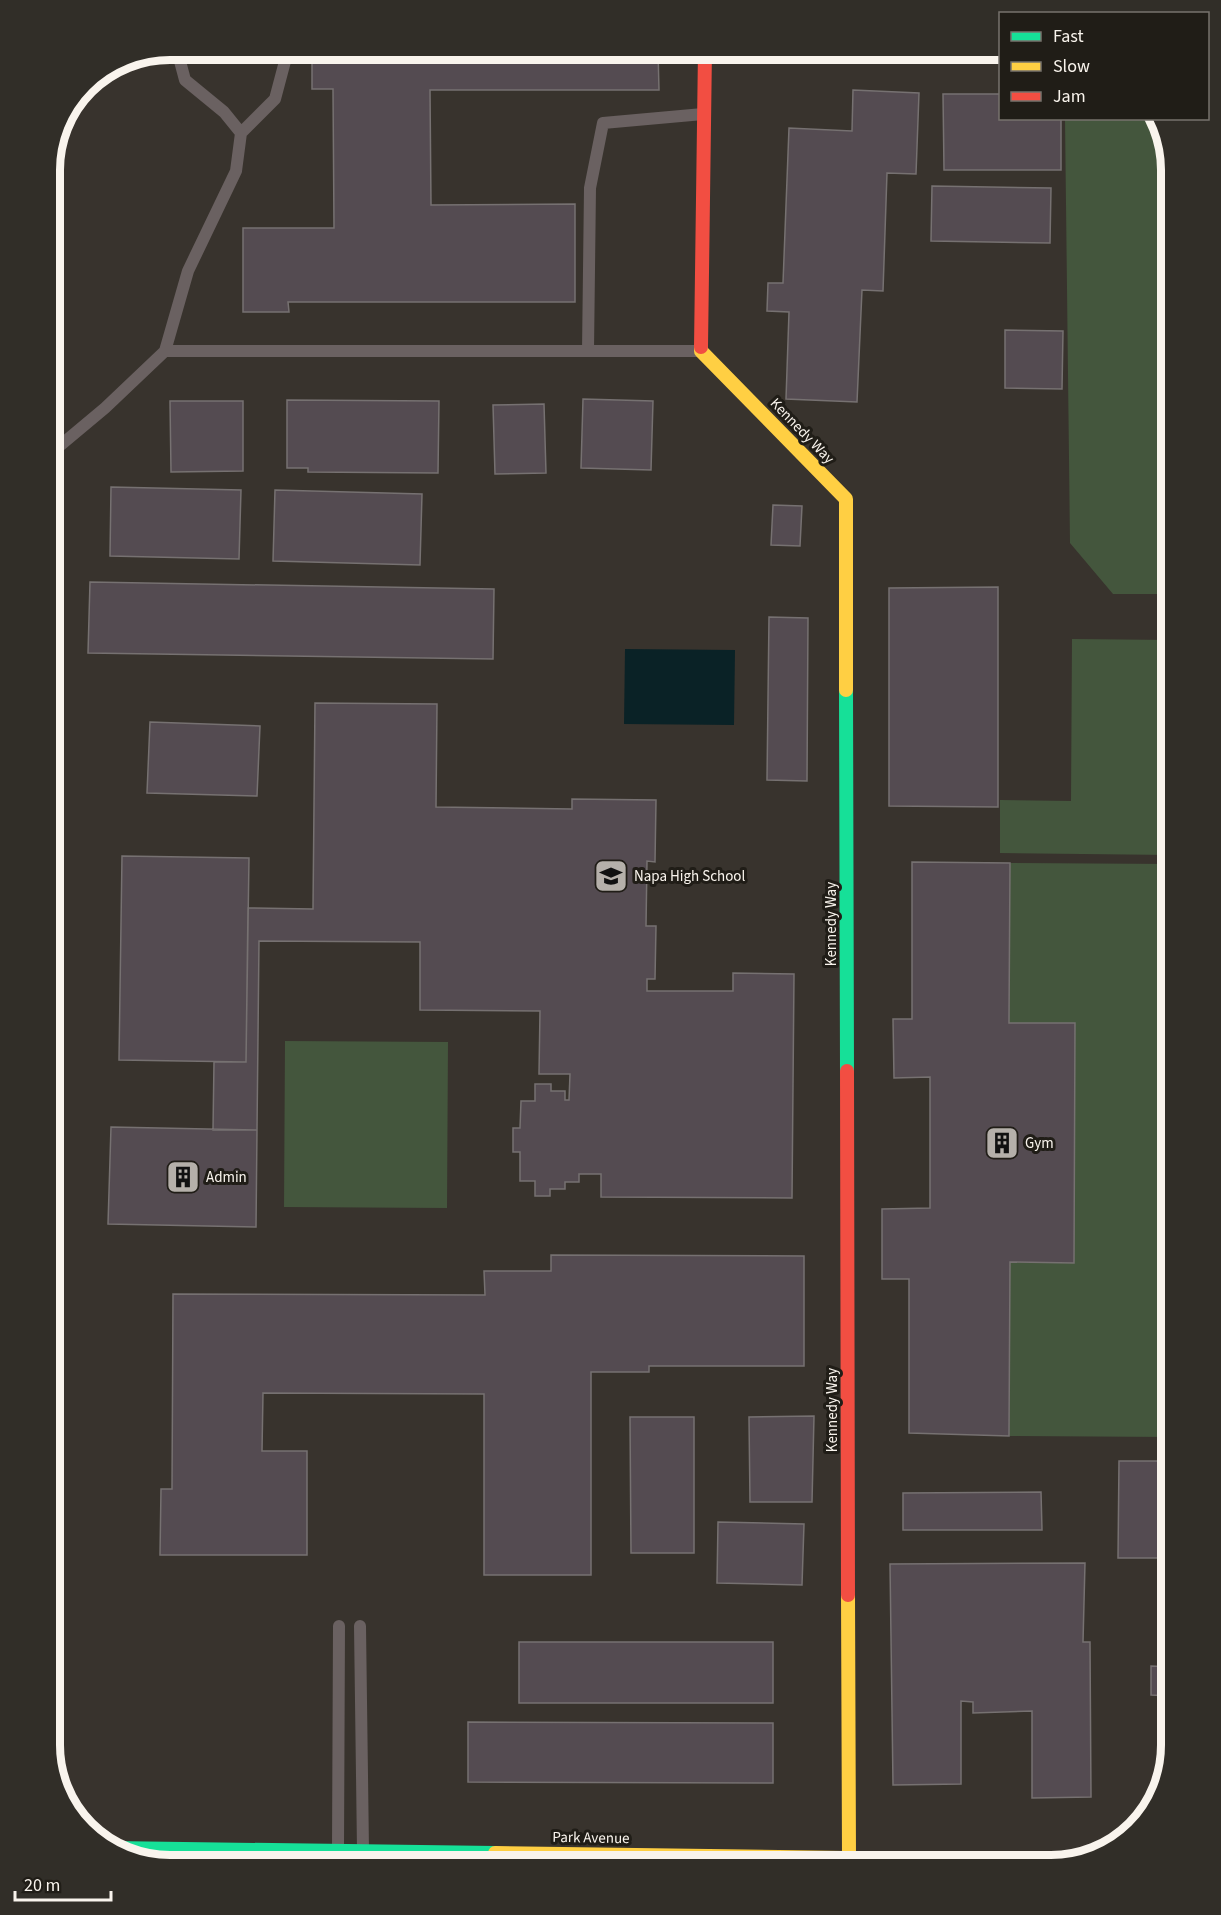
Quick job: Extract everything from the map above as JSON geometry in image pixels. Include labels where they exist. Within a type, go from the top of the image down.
[{"type":"street","points":[[701,351],[705,60]]},
{"type":"street","name":"Kennedy Way","points":[[701,351],[846,499],[849,1855]]},
{"type":"street","name":"Park Avenue","points":[[132,1848],[641,1855]]},
{"type":"lane","points":[[179,60],[184,80],[224,112],[241,133]]},
{"type":"lane","points":[[60,446],[105,408],[165,351],[188,271],[236,171],[241,133],[275,99],[285,60]]},
{"type":"lane","points":[[588,351],[590,188],[603,123],[704,114]]},
{"type":"lane","points":[[165,351],[701,351]]},
{"type":"lane","points":[[339,1626],[339,1851]]},
{"type":"lane","points":[[360,1626],[363,1851]]},
{"type":"lane","points":[[202,1848],[202,1855]]},
{"type":"green space","points":[[1065,120],[1149,120],[1157,142],[1161,170],[1161,594],[1113,594],[1070,543]]},
{"type":"green space","points":[[1072,639],[1161,640],[1161,855],[1000,853],[1000,800],[1071,801]]},
{"type":"green space","points":[[1010,863],[1161,864],[1161,1437],[1009,1436],[1010,1262],[1074,1023],[1009,1023]]},
{"type":"green space","points":[[285,1041],[448,1042],[447,1208],[284,1207]]},
{"type":"water","points":[[625,649],[735,650],[734,725],[624,724]]},
{"type":"building","points":[[312,60],[658,60],[659,90],[430,90],[431,205],[575,204],[575,302],[288,302],[289,312],[243,312],[243,228],[334,228],[333,89],[312,89]]},
{"type":"building","points":[[853,90],[919,93],[916,174],[887,173],[883,291],[862,290],[857,402],[786,399],[789,312],[767,311],[768,283],[783,283],[789,128],[852,131]]},
{"type":"building","points":[[943,94],[999,94],[999,120],[1061,120],[1061,170],[944,170]]},
{"type":"building","points":[[932,186],[1051,188],[1050,243],[931,241]]},
{"type":"building","points":[[1005,330],[1063,331],[1062,389],[1005,388]]},
{"type":"building","points":[[583,399],[653,401],[651,470],[581,468]]},
{"type":"building","points":[[287,400],[439,401],[438,473],[308,472],[308,468],[287,468]]},
{"type":"building","points":[[170,401],[243,401],[243,471],[171,472]]},
{"type":"building","points":[[544,404],[546,473],[495,474],[493,405]]},
{"type":"building","points":[[111,487],[241,490],[239,559],[110,556]]},
{"type":"building","points":[[275,490],[422,494],[420,565],[273,561]]},
{"type":"building","points":[[773,505],[802,506],[800,546],[771,545]]},
{"type":"building","points":[[90,582],[494,589],[493,659],[88,653]]},
{"type":"building","points":[[998,587],[998,807],[889,806],[889,588]]},
{"type":"building","points":[[769,617],[808,618],[807,781],[767,780]]},
{"type":"building","points":[[315,703],[437,704],[436,807],[572,809],[572,799],[656,800],[655,862],[647,861],[646,926],[656,926],[655,979],[647,979],[647,991],[733,991],[733,973],[794,974],[792,1198],[601,1197],[601,1174],[579,1174],[579,1182],[565,1182],[565,1189],[550,1189],[550,1196],[535,1196],[535,1181],[520,1181],[520,1152],[513,1152],[513,1128],[520,1128],[521,1101],[535,1101],[535,1084],[551,1084],[551,1091],[565,1091],[565,1100],[569,1100],[570,1074],[539,1074],[540,1011],[420,1010],[420,942],[259,941],[257,1130],[213,1130],[214,1062],[246,1062],[248,908],[313,909]]},
{"type":"building","points":[[150,722],[260,726],[257,796],[147,793]]},
{"type":"building","points":[[122,856],[249,858],[246,1062],[119,1060]]},
{"type":"building","name":"Gym","points":[[912,862],[1010,863],[1009,1023],[1075,1023],[1074,1263],[1010,1262],[1009,1436],[909,1433],[909,1279],[882,1279],[882,1209],[930,1208],[930,1077],[894,1078],[893,1019],[912,1019]]},
{"type":"building","name":"Admin","points":[[111,1127],[257,1130],[256,1227],[108,1224]]},
{"type":"building","points":[[551,1255],[804,1256],[804,1366],[649,1366],[649,1372],[591,1372],[591,1575],[484,1575],[484,1394],[263,1393],[262,1451],[307,1451],[307,1555],[160,1555],[161,1489],[172,1489],[173,1294],[485,1295],[484,1271],[551,1271]]},
{"type":"building","points":[[814,1416],[812,1502],[750,1502],[749,1417]]},
{"type":"building","points":[[630,1417],[694,1417],[694,1553],[631,1553]]},
{"type":"building","points":[[1119,1461],[1161,1461],[1161,1558],[1118,1558]]},
{"type":"building","points":[[1041,1492],[1042,1530],[903,1530],[903,1493]]},
{"type":"building","points":[[718,1522],[804,1524],[802,1585],[717,1583]]},
{"type":"building","points":[[1085,1563],[1083,1642],[1090,1642],[1091,1797],[1032,1798],[1032,1711],[973,1713],[973,1702],[961,1701],[961,1784],[893,1785],[890,1564]]},
{"type":"building","points":[[519,1642],[773,1642],[773,1703],[519,1703]]},
{"type":"building","points":[[1151,1666],[1161,1666],[1161,1696],[1151,1695]]},
{"type":"building","points":[[468,1722],[773,1723],[773,1783],[468,1782]]},
{"type":"traffic: fast","points":[[846,690],[847,1071]]},
{"type":"traffic: fast","points":[[133,1848],[495,1853]]},
{"type":"traffic: slow","points":[[701,347],[701,351],[846,499],[846,690]]},
{"type":"traffic: slow","points":[[848,1595],[849,1855]]},
{"type":"traffic: slow","points":[[495,1853],[634,1855]]},
{"type":"traffic: jam","points":[[701,347],[705,60]]},
{"type":"traffic: jam","points":[[847,1071],[848,1595]]},
{"type":"place","name":"Napa High School","points":[[611,876]]},
{"type":"place","name":"Gym","points":[[1002,1143]]},
{"type":"place","name":"Admin","points":[[183,1177]]}]
